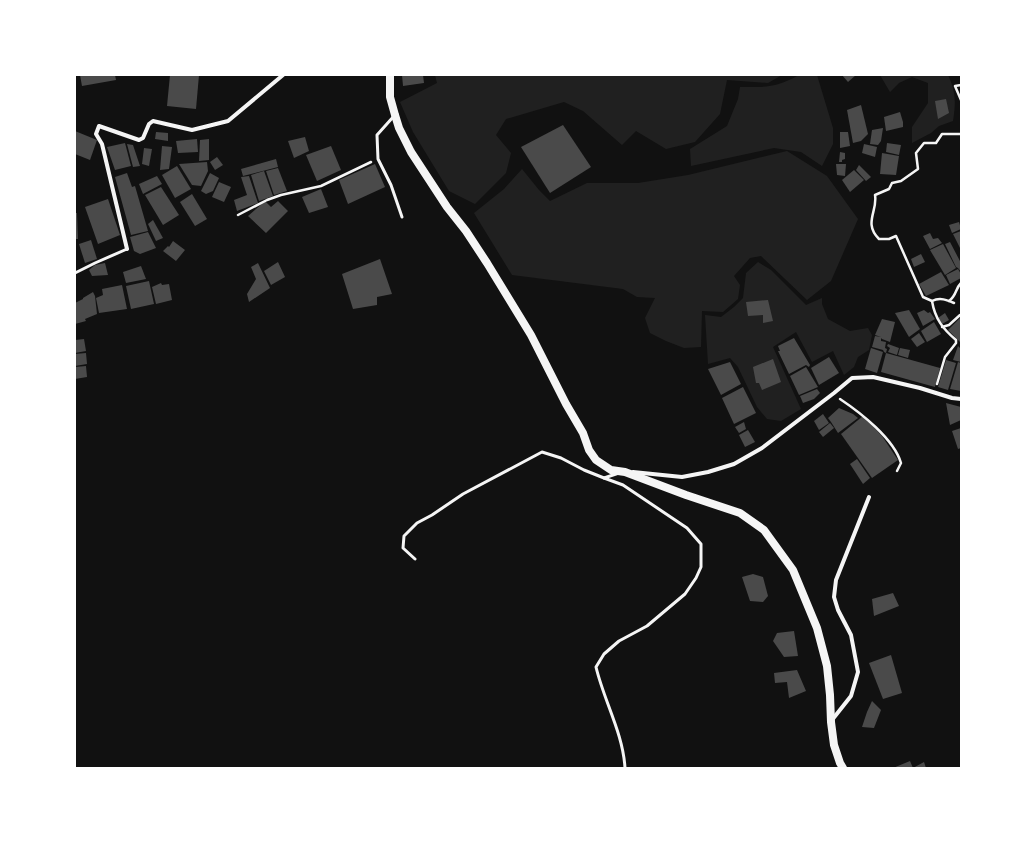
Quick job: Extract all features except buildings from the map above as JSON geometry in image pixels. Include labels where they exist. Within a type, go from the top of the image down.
[{"type":"main road","points":[[390,75],[390,97],[394,115],[411,152],[447,207],[488,263],[531,335],[566,404],[583,433],[589,450],[596,460],[611,470],[625,472],[740,513],[764,530],[793,570],[818,628],[827,666],[834,745],[843,768]]},
{"type":"street","points":[[127,249],[102,144],[96,134],[99,126],[139,140],[143,138],[149,124],[153,121],[192,130],[228,121],[255,100],[283,75]]},
{"type":"street","points":[[625,472],[682,476],[708,472],[734,464],[762,448],[852,378],[873,377],[961,399]]},
{"type":"street","points":[[831,722],[851,696],[858,672],[851,635],[838,610],[834,597],[836,580],[868,497]]},
{"type":"lane","points":[[394,115],[377,135],[378,159],[391,185],[402,218]]},
{"type":"lane","points":[[75,273],[127,249]]},
{"type":"lane","points":[[416,559],[403,548],[404,536],[416,523],[432,515],[463,494],[542,452],[562,458],[584,470],[623,485],[687,528],[701,544],[701,567],[696,578],[685,594],[647,626],[614,645],[604,654],[596,667],[614,720],[624,757],[625,768]]},
{"type":"lane","points":[[604,478],[625,472]]},
{"type":"path","points":[[961,85],[955,86],[961,100]]},
{"type":"path","points":[[954,304],[949,301],[936,299],[932,301],[923,297],[896,236],[889,239],[879,239],[874,235],[871,222],[872,212],[876,201],[875,195],[889,189],[892,183],[901,181],[918,169],[916,153],[924,143],[936,142],[942,134],[961,134]]},
{"type":"path","points":[[238,215],[266,200],[321,186],[378,159]]},
{"type":"path","points":[[949,301],[954,296],[958,285],[961,283]]},
{"type":"path","points":[[932,301],[942,327],[956,340],[956,343],[945,357],[935,392]]},
{"type":"path","points":[[942,327],[949,325],[960,315]]},
{"type":"path","points":[[834,393],[864,415],[885,437],[900,459],[901,463],[897,471]]},
{"type":"shaded area","points":[[435,75],[782,75],[768,83],[727,80],[720,114],[695,142],[666,149],[636,131],[622,145],[583,111],[564,102],[506,119],[496,135],[511,153],[506,173],[475,204],[449,191],[413,132],[400,102],[437,83]]},
{"type":"shaded area","points":[[799,75],[817,75],[833,128],[833,144],[822,166],[801,152],[774,148],[691,166],[690,149],[727,126],[738,99],[740,87],[777,85]]},
{"type":"shaded area","points":[[880,75],[948,75],[953,87],[955,98],[953,121],[939,126],[931,133],[912,143],[912,127],[928,103],[928,83],[912,77],[899,83],[890,92]]},
{"type":"shaded area","points":[[787,151],[827,176],[858,219],[831,281],[807,300],[761,256],[750,258],[734,276],[740,285],[738,299],[723,312],[702,311],[701,347],[684,348],[650,333],[645,318],[655,298],[637,297],[623,289],[512,275],[474,213],[504,189],[522,169],[550,201],[587,183],[638,183],[688,175]]},
{"type":"shaded area","points":[[758,262],[771,270],[806,305],[822,298],[822,304],[828,319],[850,331],[868,328],[872,335],[869,350],[858,357],[854,367],[844,375],[833,351],[812,362],[796,332],[773,347],[801,409],[781,421],[767,419],[757,407],[738,367],[730,358],[708,364],[705,315],[721,317],[743,298],[746,273]]}]
